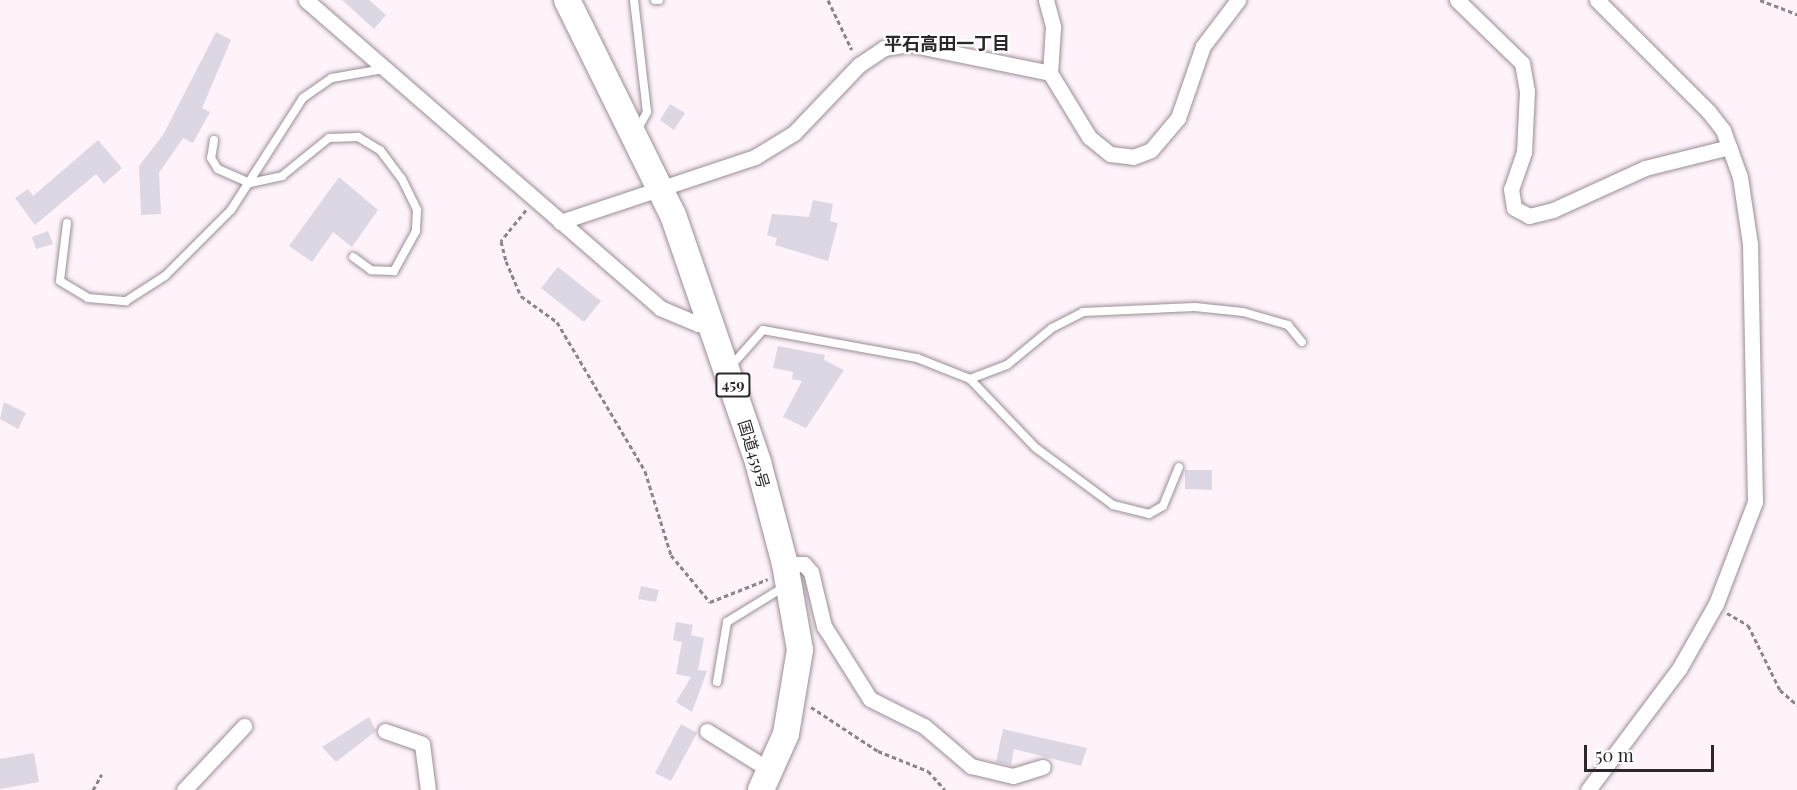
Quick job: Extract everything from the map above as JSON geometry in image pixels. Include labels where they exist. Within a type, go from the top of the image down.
[{"type":"highway","name":"国道459号","points":[[567,0],[636,133],[661,187],[728,369],[787,573],[801,650],[794,696],[766,781]]},
{"type":"street","points":[[306,0],[660,308],[698,324],[712,322]]},
{"type":"street","points":[[1046,0],[1053,27],[1050,73],[1089,137],[1110,154],[1133,157],[1151,150],[1178,118],[1203,46],[1238,0]]},
{"type":"street","points":[[1457,0],[1522,63],[1527,91],[1524,152],[1511,189],[1514,208],[1529,216],[1553,210],[1645,168],[1729,147]]},
{"type":"street","points":[[1588,790],[1679,669],[1715,606],[1755,502],[1750,244],[1740,177],[1729,147],[1708,111],[1597,0]]},
{"type":"street","points":[[560,222],[755,157],[795,133],[859,65],[884,48],[908,44],[1050,73]]},
{"type":"street","points":[[787,573],[804,564],[812,572],[824,626],[870,699],[924,726],[971,766],[1013,776],[1043,767]]},
{"type":"street","points":[[184,790],[244,726]]},
{"type":"street","points":[[386,731],[422,744],[428,790]]},
{"type":"street","points":[[707,731],[766,781]]},
{"type":"lane","points":[[634,0],[646,112],[636,133]]},
{"type":"lane","points":[[67,223],[60,280],[88,298],[126,301],[165,276],[250,183],[303,98],[319,84],[383,69]]},
{"type":"lane","points":[[214,140],[211,158],[218,169],[250,183],[282,176],[328,138],[358,137],[380,150],[417,210],[416,231],[394,271],[371,270],[352,258]]},
{"type":"lane","points":[[970,379],[1008,365],[1052,328],[1083,312],[1195,307],[1243,312],[1288,325],[1302,342]]},
{"type":"lane","points":[[728,369],[763,330],[917,358],[970,379],[1036,448],[1113,504],[1149,514],[1163,506],[1179,467]]},
{"type":"lane","points":[[717,682],[727,622],[787,573]]},
{"type":"path","points":[[828,0],[859,65]]},
{"type":"path","points":[[1760,0],[1797,14]]},
{"type":"path","points":[[534,200],[501,241],[506,261],[521,296],[556,321],[645,471],[671,555],[710,602],[787,573]]},
{"type":"path","points":[[1715,606],[1748,625],[1779,690],[1797,705]]},
{"type":"path","points":[[794,696],[878,751],[928,771],[945,790]]},
{"type":"path","points":[[93,790],[102,774]]},
{"type":"building","points":[[342,0],[369,0],[386,15],[374,29]]},
{"type":"building","points":[[216,32],[231,40],[202,108],[210,112],[193,143],[183,138],[159,173],[161,214],[141,215],[139,166],[163,135]]},
{"type":"building","points":[[670,104],[685,113],[674,130],[660,120]]},
{"type":"building","points":[[98,140],[122,168],[104,184],[96,174],[35,225],[15,198],[28,189],[33,196]]},
{"type":"building","points":[[339,177],[378,210],[352,247],[333,232],[312,262],[289,246]]},
{"type":"building","points":[[813,200],[833,204],[830,221],[838,223],[828,261],[775,245],[777,238],[767,235],[772,214],[809,217]]},
{"type":"building","points":[[48,231],[53,244],[36,249],[32,237]]},
{"type":"building","points":[[558,267],[601,301],[584,322],[541,288]]},
{"type":"building","points":[[778,346],[825,355],[824,360],[844,370],[806,428],[783,417],[802,381],[792,379],[793,372],[773,368]]},
{"type":"building","points":[[4,402],[26,413],[18,429],[0,419]]},
{"type":"building","points":[[1185,470],[1212,470],[1212,490],[1185,489]]},
{"type":"building","points":[[641,586],[659,590],[656,602],[638,599]]},
{"type":"building","points":[[676,622],[693,625],[691,635],[704,638],[698,670],[707,671],[692,712],[676,702],[691,677],[676,674],[682,642],[673,640]]},
{"type":"building","points":[[369,717],[376,731],[336,762],[322,747]]},
{"type":"building","points":[[681,724],[697,733],[671,781],[655,773]]},
{"type":"building","points":[[1003,729],[1087,748],[1081,766],[1014,749],[1011,765],[996,762]]},
{"type":"building","points":[[34,753],[39,782],[0,789],[0,759]]},
{"type":"district","name":"平石高田一丁目","points":[[947,43]]}]
